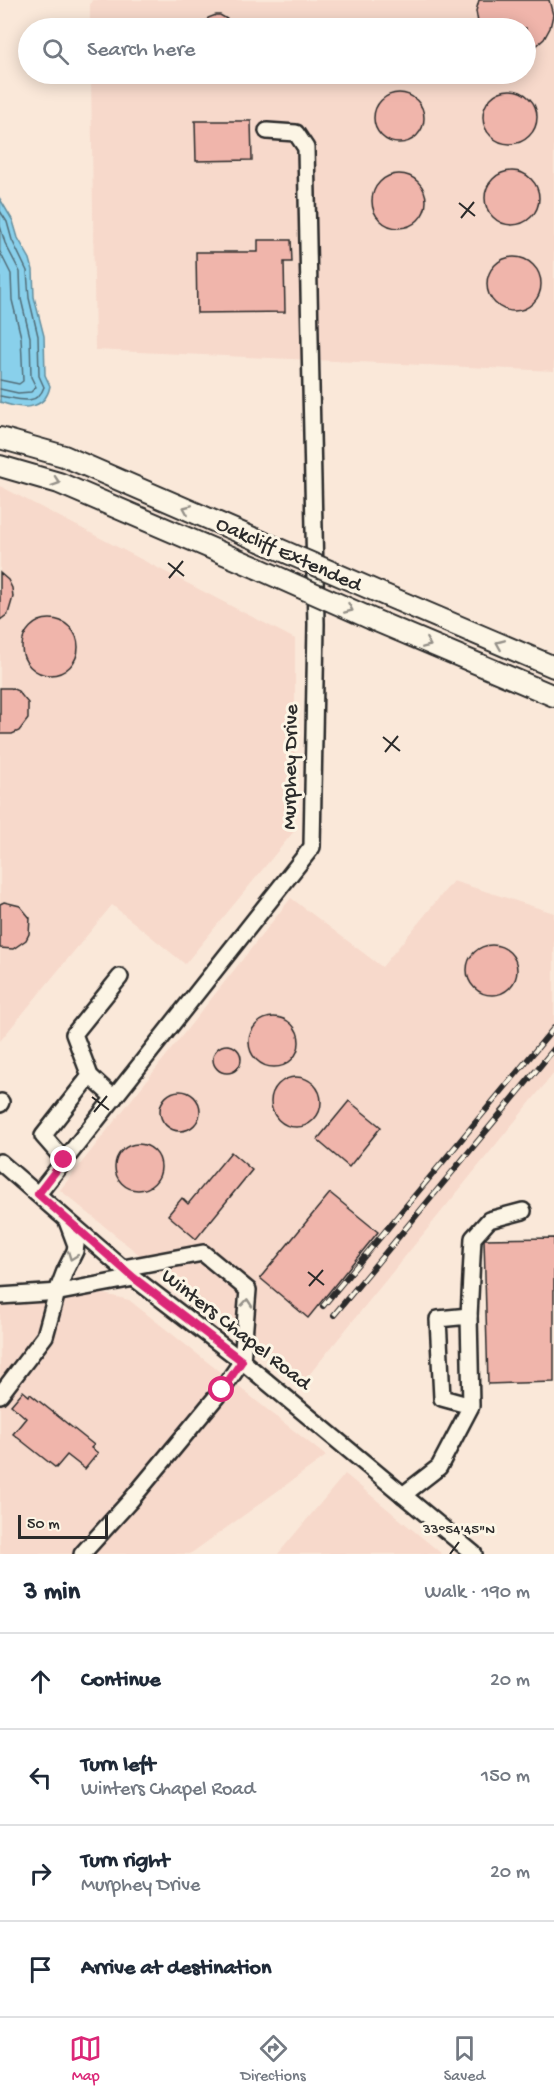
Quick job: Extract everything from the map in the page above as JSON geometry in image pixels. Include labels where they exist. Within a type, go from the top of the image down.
[{"type":"main road","name":"Oakcliff Extended","points":[[0,438],[64,456],[554,667]]},
{"type":"main road","name":"Oakcliff Extended","points":[[0,466],[59,483],[554,696]]},
{"type":"street","name":"Murphey Drive","points":[[38,1194],[312,847],[316,624],[306,148],[296,133],[267,131]]},
{"type":"street","points":[[114,1098],[90,1076],[74,1034],[120,977]]},
{"type":"street","points":[[64,1160],[43,1136],[90,1076]]},
{"type":"street","name":"Winters Chapel Road","points":[[0,1162],[128,1273],[242,1361],[474,1554]]},
{"type":"street","points":[[403,1495],[440,1467],[471,1406],[469,1316],[473,1238],[489,1220],[523,1211]]},
{"type":"street","points":[[0,1395],[45,1336],[57,1292],[75,1251],[74,1239],[66,1219]]},
{"type":"street","points":[[0,1296],[57,1292],[203,1253],[248,1290],[242,1361],[214,1399],[82,1554]]},
{"type":"street","points":[[469,1316],[438,1319],[442,1398],[471,1406]]},
{"type":"shaded area","points":[[92,0],[554,0],[554,371],[95,350],[91,84],[536,84],[536,18],[90,18]]},
{"type":"shaded area","points":[[0,486],[295,639],[295,830],[185,964],[112,905],[0,1041]]},
{"type":"shaded area","points":[[453,881],[554,913],[554,1073],[300,1386],[60,1190],[291,898],[382,967]]},
{"type":"shaded area","points":[[104,1294],[129,1300],[326,1456],[190,1554],[0,1554],[0,1302]]},
{"type":"shaded area","points":[[345,1474],[442,1554],[278,1554]]},
{"type":"water","points":[[0,199],[30,259],[33,270],[34,297],[44,336],[45,375],[50,386],[43,400],[31,406],[23,407],[0,402]]},
{"type":"building","points":[[479,0],[549,0],[553,15],[544,39],[536,46],[536,18],[477,18],[476,11]]},
{"type":"building","points":[[220,15],[225,18],[208,18]]},
{"type":"building","points":[[505,90],[515,90],[525,94],[533,102],[537,117],[533,132],[525,140],[515,144],[505,144],[495,140],[487,132],[483,122],[483,112],[487,102],[495,94]]},
{"type":"building","points":[[399,93],[408,95],[419,104],[424,118],[422,127],[413,138],[399,143],[390,141],[379,132],[374,118],[376,109],[385,98]]},
{"type":"building","points":[[195,121],[251,121],[252,160],[196,161]]},
{"type":"building","points":[[507,171],[517,171],[531,179],[537,188],[539,198],[537,208],[531,217],[517,225],[507,225],[490,213],[485,203],[485,193],[497,176]]},
{"type":"building","points":[[394,174],[404,174],[414,178],[422,186],[426,201],[422,216],[414,224],[404,228],[394,228],[384,224],[376,216],[372,206],[372,196],[376,186],[384,178]]},
{"type":"building","points":[[258,240],[291,240],[292,262],[284,262],[285,312],[197,313],[196,252],[258,252]]},
{"type":"building","points":[[509,257],[519,257],[533,265],[539,274],[541,284],[539,294],[533,303],[519,311],[509,311],[492,299],[487,289],[487,279],[499,262]]},
{"type":"building","points":[[0,573],[8,580],[13,597],[8,614],[0,620]]},
{"type":"building","points":[[44,619],[56,619],[66,623],[74,631],[78,647],[74,663],[66,671],[56,675],[44,675],[34,671],[26,663],[22,653],[22,641],[26,631],[34,623]]},
{"type":"building","points":[[0,688],[11,688],[18,691],[28,703],[28,719],[19,731],[12,734],[0,734]]},
{"type":"building","points":[[4,902],[20,906],[30,918],[29,934],[26,940],[13,949],[0,948],[0,904]]},
{"type":"building","points":[[492,945],[501,947],[512,956],[517,970],[515,979],[506,990],[492,995],[483,993],[472,984],[467,970],[469,961],[478,950]]},
{"type":"building","points":[[274,1017],[283,1019],[294,1028],[299,1042],[297,1051],[288,1062],[274,1067],[265,1065],[254,1056],[249,1042],[251,1033],[260,1022]]},
{"type":"building","points":[[227,1045],[237,1049],[241,1059],[237,1069],[227,1073],[217,1069],[213,1059],[217,1049]]},
{"type":"building","points":[[296,1077],[305,1079],[316,1088],[321,1102],[319,1111],[310,1122],[296,1127],[287,1125],[276,1116],[271,1102],[273,1093],[282,1082]]},
{"type":"building","points":[[180,1091],[188,1092],[194,1097],[199,1103],[199,1119],[194,1125],[188,1130],[180,1131],[172,1130],[166,1125],[161,1119],[160,1111],[161,1103],[166,1097],[172,1092]]},
{"type":"building","points":[[349,1101],[381,1127],[349,1167],[317,1140]]},
{"type":"building","points":[[138,1144],[147,1145],[155,1150],[160,1158],[160,1176],[155,1184],[147,1189],[138,1190],[129,1189],[121,1184],[116,1176],[115,1167],[116,1158],[121,1150],[129,1145]]},
{"type":"building","points":[[231,1152],[252,1170],[196,1239],[168,1215],[182,1198],[188,1204]]},
{"type":"building","points":[[330,1193],[378,1232],[308,1318],[260,1278]]},
{"type":"building","points":[[554,1238],[554,1382],[488,1384],[484,1239]]},
{"type":"building","points":[[23,1391],[29,1396],[30,1394],[94,1445],[91,1448],[98,1453],[85,1469],[67,1455],[56,1468],[13,1434],[26,1418],[11,1405]]},
{"type":"railway","points":[[323,1306],[554,1028]]},
{"type":"railway","points":[[334,1315],[554,1049]]},
{"type":"route","points":[[64,1160],[38,1194],[134,1278],[242,1361],[222,1390]]}]
